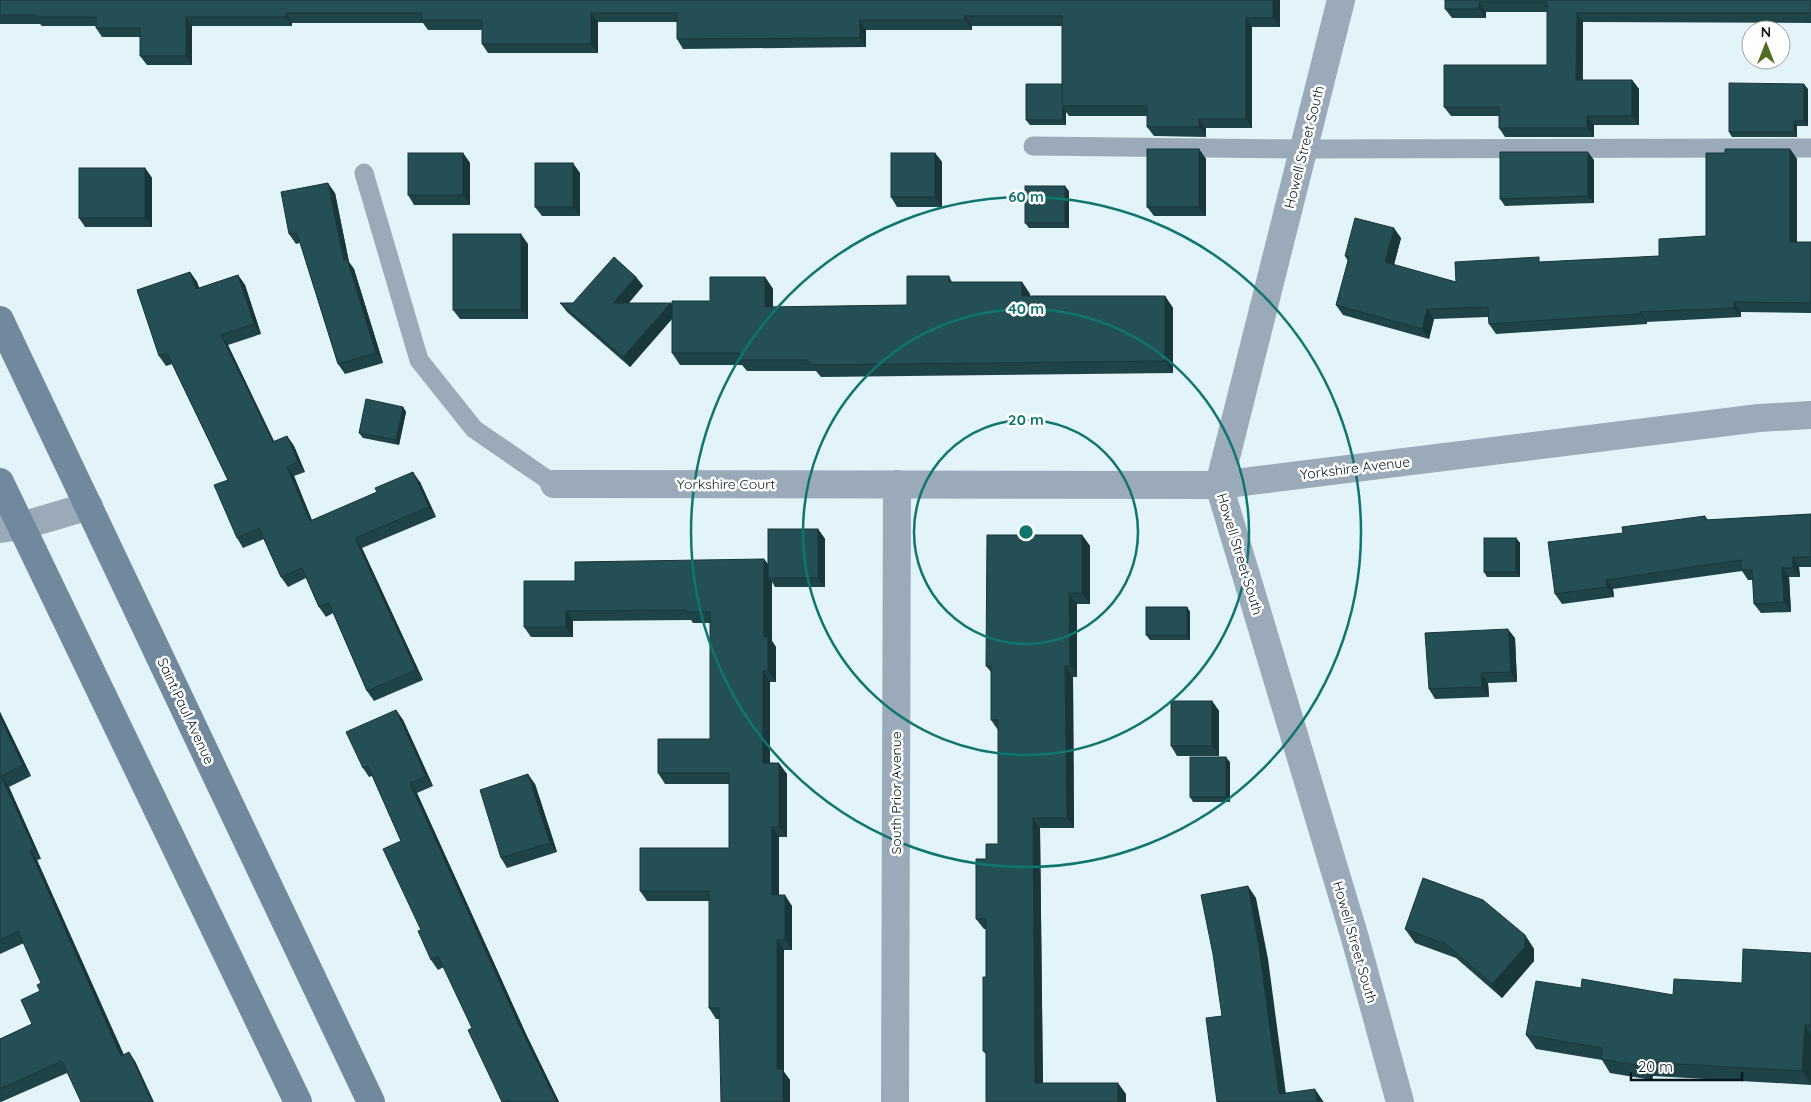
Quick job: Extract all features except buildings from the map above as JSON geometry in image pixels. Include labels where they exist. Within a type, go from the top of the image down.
[{"type":"main road","name":"Saint Paul Avenue","points":[[0,320],[371,1102]]},
{"type":"main road","points":[[0,482],[11,528],[298,1102]]},
{"type":"street","name":"Howell Street South","points":[[1341,0],[1219,485],[1401,1098]]},
{"type":"street","name":"Yorkshire Avenue","points":[[897,484],[1219,485],[1759,418],[1811,415]]},
{"type":"street","name":"Yorkshire Court","points":[[554,484],[897,484]]},
{"type":"street","name":"South Prior Avenue","points":[[895,1102],[897,484]]},
{"type":"street","points":[[11,528],[89,506]]},
{"type":"lane","points":[[1033,146],[1304,149],[1811,148]]},
{"type":"lane","points":[[364,173],[419,360],[474,429],[554,484]]}]
